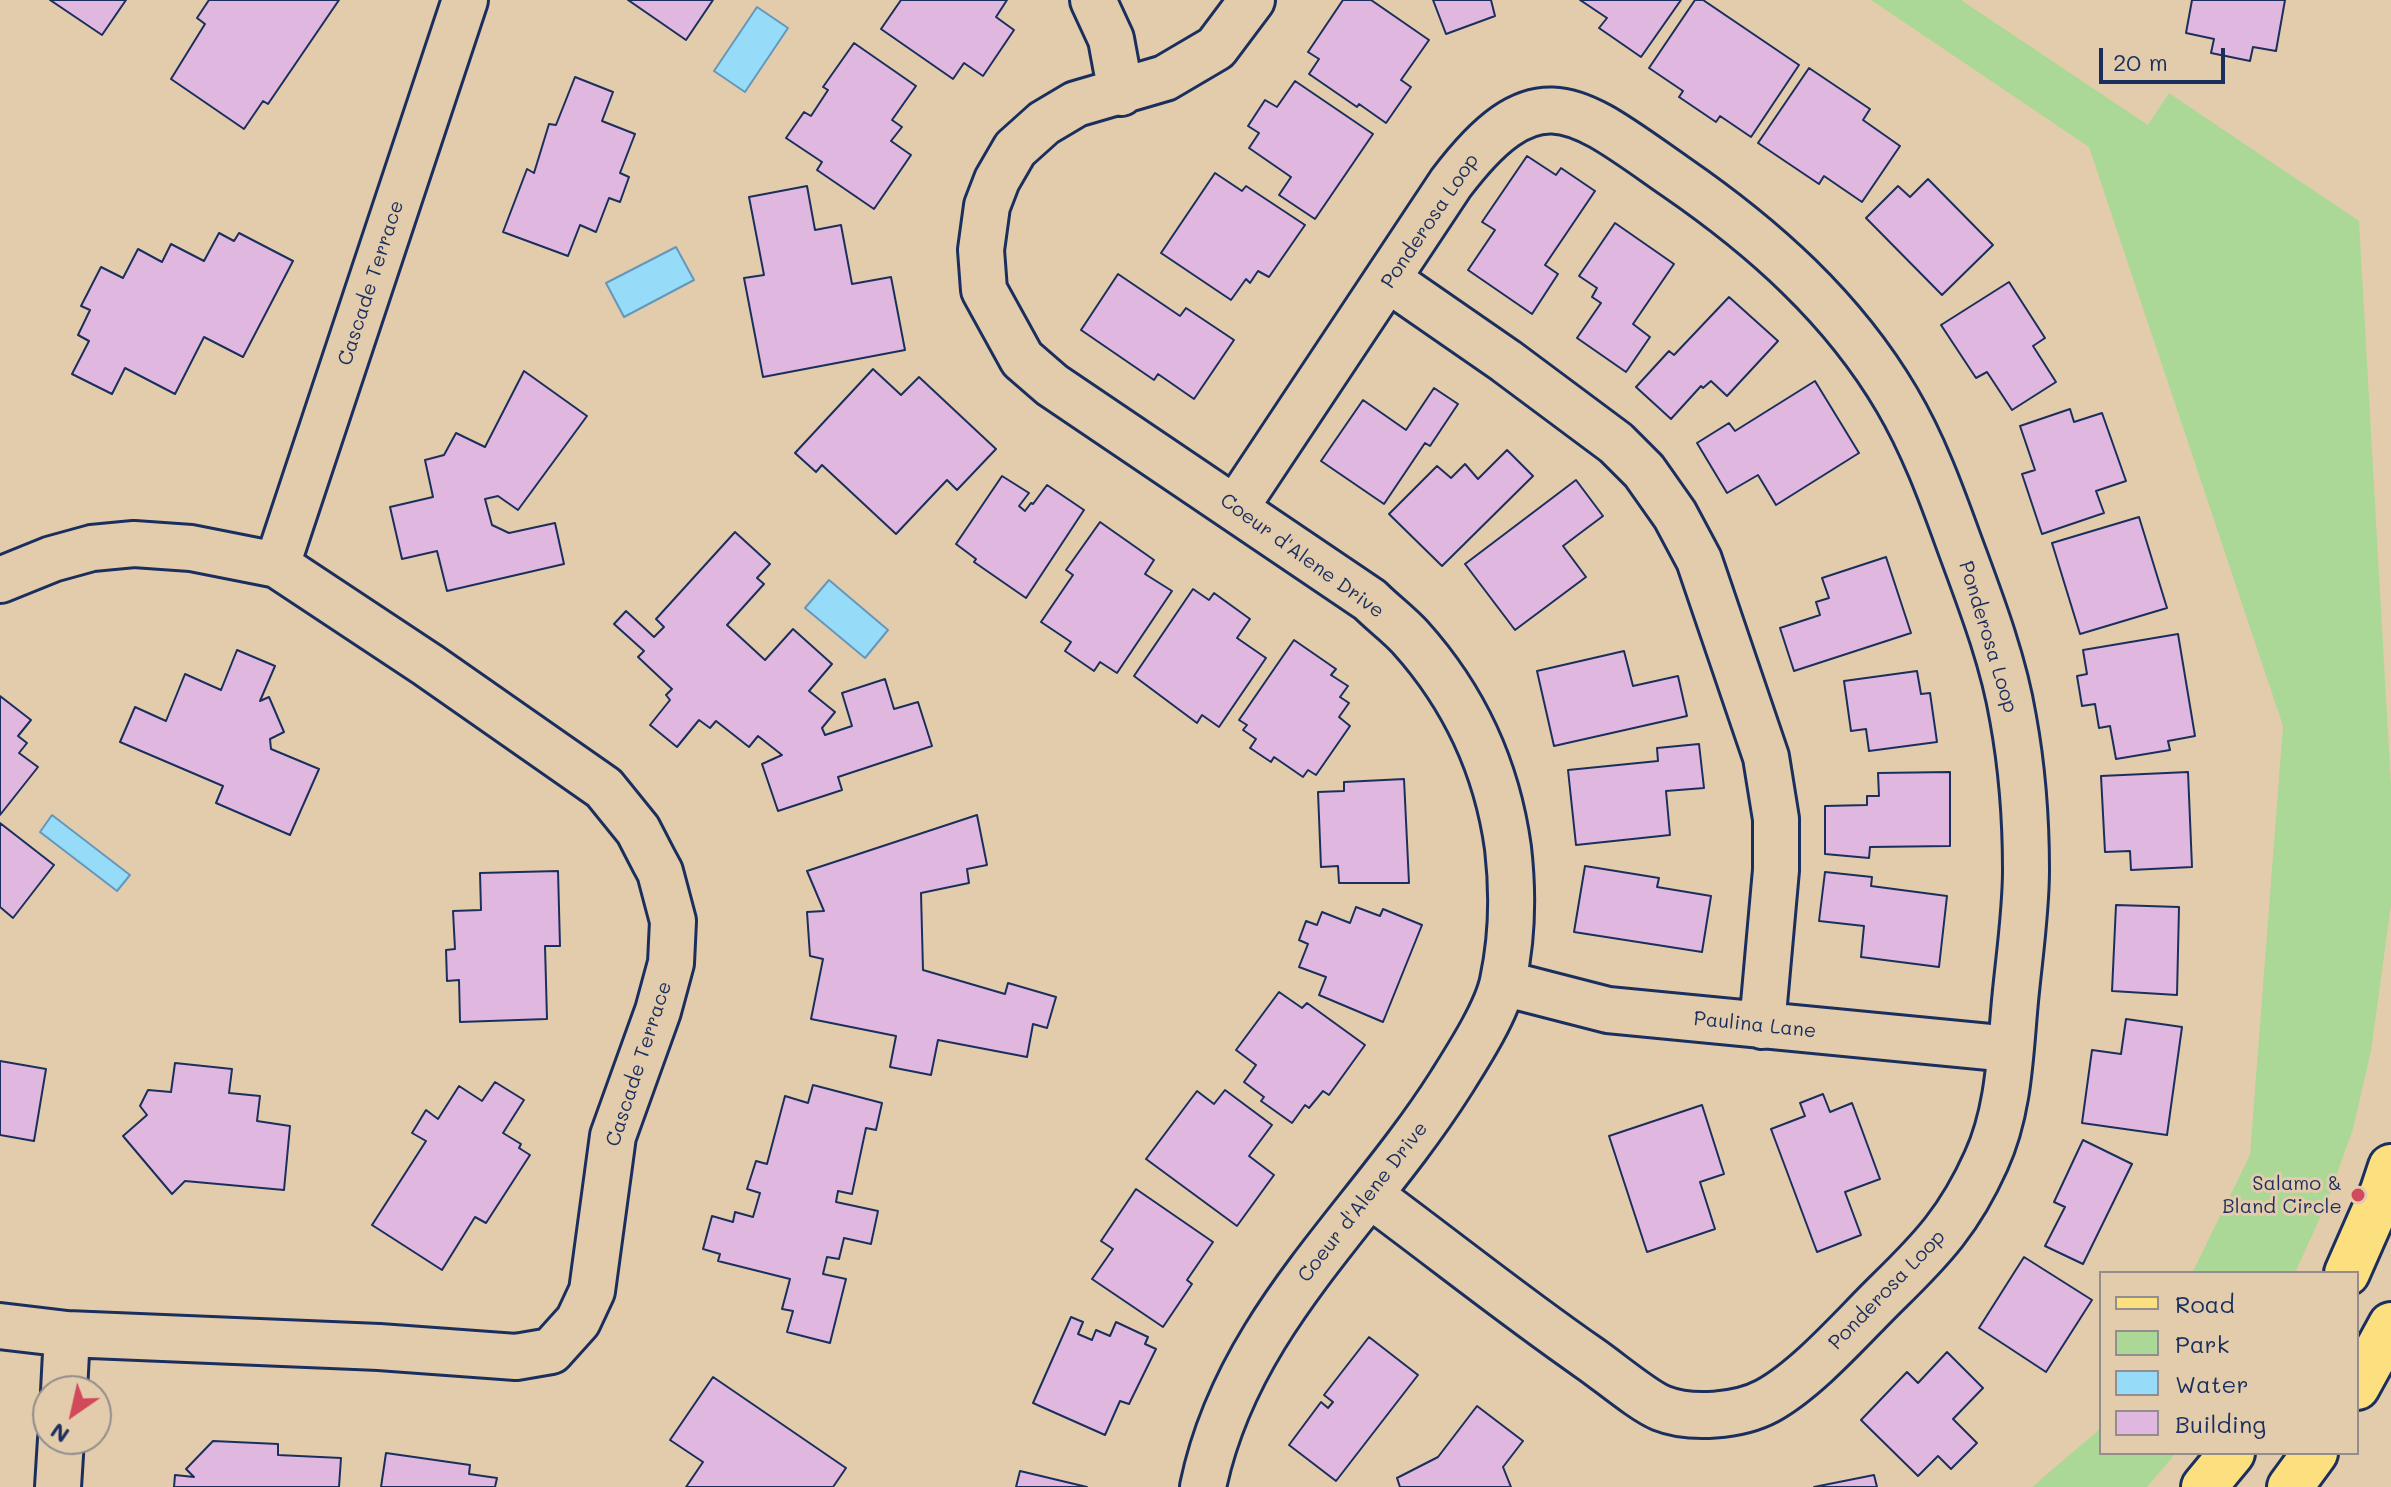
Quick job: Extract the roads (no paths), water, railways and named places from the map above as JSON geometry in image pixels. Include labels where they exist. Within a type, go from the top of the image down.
[{"type":"main road","points":[[2348,1271],[2391,1167]]},
{"type":"main road","points":[[2359,1383],[2391,1325]]},
{"type":"main road","points":[[2204,1487],[2230,1455]]},
{"type":"main road","points":[[2290,1487],[2314,1455]]},
{"type":"street","name":"Cascade Terrace","points":[[277,565],[465,0]]},
{"type":"street","points":[[1093,0],[1111,39],[1121,93]]},
{"type":"street","name":"Coeur d'Alene Drive","points":[[1203,1487],[1209,1457],[1228,1410],[1266,1332],[1429,1118],[1468,1056],[1503,983],[1510,905],[1510,869],[1503,814],[1490,770],[1459,702],[1409,636],[1370,600],[1052,385],[1022,359],[984,290],[981,250],[987,206],[997,180],[1015,149],[1044,123],[1076,104],[1165,78],[1216,48],[1252,0]]},
{"type":"street","name":"Ponderosa Loop","points":[[1236,507],[1471,156],[1495,133],[1523,114],[1549,110],[1580,114],[1733,216],[1794,271],[1848,329],[1897,400],[1935,480],[1973,580],[2013,716],[2026,872],[2004,1110],[1988,1157],[1962,1209],[1936,1245],[1803,1375],[1766,1402],[1741,1410],[1706,1417],[1661,1408],[1563,1340],[1370,1195]]},
{"type":"street","points":[[1389,280],[1506,361],[1616,443],[1652,482],[1675,515],[1699,560],[1766,757],[1776,819],[1775,882],[1762,1026]]},
{"type":"street","name":"Cascade Terrace","points":[[0,580],[52,559],[92,548],[134,544],[191,548],[277,565],[428,665],[604,788],[638,830],[660,872],[673,921],[671,963],[658,1011],[613,1136],[592,1291],[578,1321],[551,1351],[516,1357],[379,1347],[67,1334],[0,1326]]},
{"type":"street","name":"Paulina Lane","points":[[1503,983],[1608,1010],[2010,1049]]},
{"type":"street","points":[[65,1375],[67,1334]]},
{"type":"street","points":[[58,1487],[60,1455]]},
{"type":"water","points":[[757,7],[788,28],[745,92],[714,71]]},
{"type":"water","points":[[676,247],[694,280],[624,317],[606,283]]},
{"type":"water","points":[[829,580],[888,630],[865,658],[805,608]]},
{"type":"water","points":[[52,815],[130,875],[117,891],[40,832]]},
{"type":"place","name":"Salamo & Bland Circle","points":[[2358,1195]]}]
